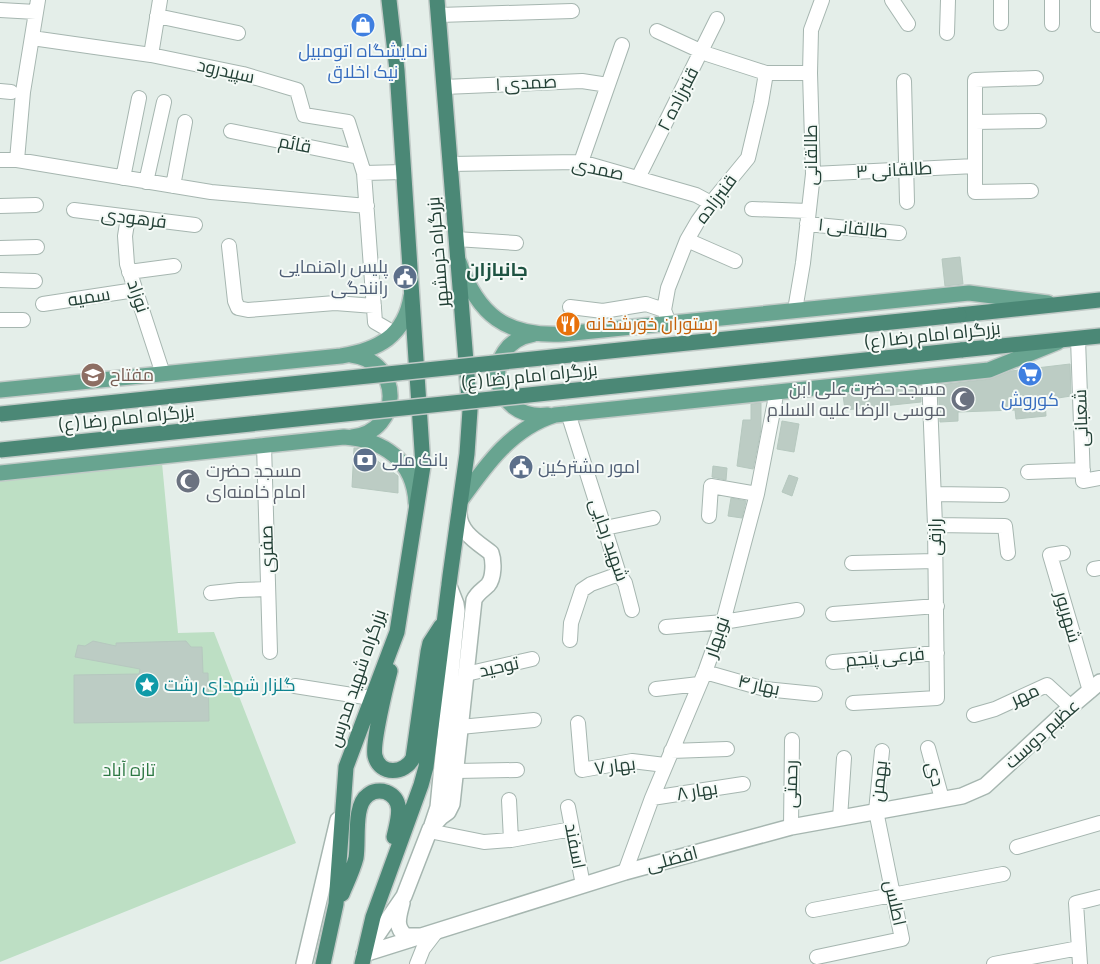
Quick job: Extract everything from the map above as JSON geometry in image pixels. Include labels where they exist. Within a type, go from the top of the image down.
[{"type":"highway","name":"بزرگراه خرمشهر","points":[[389,0],[397,70],[412,285]]},
{"type":"highway","points":[[395,0],[397,70]]},
{"type":"highway","name":"بزرگراه خرمشهر","points":[[438,8],[470,410],[468,446],[460,507]]},
{"type":"highway","name":"بزرگراه شهید مدرس","points":[[323,964],[335,913],[346,764],[399,622],[422,472],[423,454],[412,285]]},
{"type":"highway","name":"بزرگراه امام رضا (ع)","points":[[0,414],[1100,300]]},
{"type":"highway","name":"بزرگراه امام رضا (ع)","points":[[0,450],[1100,336]]},
{"type":"highway","points":[[363,959],[373,917],[425,772],[460,507]]},
{"type":"highway","points":[[399,622],[374,752],[376,759],[382,767],[395,771],[408,766],[413,758],[430,643],[445,619]]},
{"type":"highway","points":[[335,913],[355,860],[360,804],[369,794],[379,791],[392,795],[396,800],[399,810],[386,882]]},
{"type":"main road","name":"بزرگراه امام رضا (ع)","points":[[457,256],[464,275],[480,304],[490,315],[502,324],[512,328],[543,334],[562,334],[666,317],[795,310],[969,293],[1060,304]]},
{"type":"main road","points":[[0,390],[361,352],[373,348],[394,333],[409,308],[412,285]]},
{"type":"main road","points":[[543,334],[523,337],[506,349],[499,364],[498,385],[504,397],[518,411],[534,416],[563,413]]},
{"type":"main road","name":"بزرگراه امام رضا (ع)","points":[[460,507],[492,458],[510,441],[541,420],[563,413],[989,370],[1070,339]]},
{"type":"main road","points":[[0,473],[365,434],[379,424],[388,410],[390,393],[386,377],[373,362],[360,356],[342,355]]},
{"type":"main road","points":[[346,437],[380,445],[400,461],[414,487],[416,499],[415,519]]},
{"type":"street","points":[[151,55],[160,0]]},
{"type":"street","name":"طالقانی","points":[[795,310],[813,174],[810,73],[811,30],[822,0]]},
{"type":"street","points":[[892,0],[908,24]]},
{"type":"street","points":[[947,33],[948,0]]},
{"type":"street","points":[[1001,0],[1001,23]]},
{"type":"street","points":[[1052,0],[1052,24]]},
{"type":"street","points":[[1098,0],[1098,25]]},
{"type":"street","points":[[0,10],[37,6],[23,92],[17,160]]},
{"type":"street","points":[[438,8],[572,11]]},
{"type":"street","points":[[157,16],[238,33]]},
{"type":"street","name":"قنبرزاده ۲","points":[[638,178],[717,19]]},
{"type":"street","points":[[657,31],[702,52],[766,74],[810,73]]},
{"type":"street","name":"سپیدرود","points":[[32,38],[151,55],[243,74],[297,90],[304,114],[348,122],[364,173],[375,322],[394,333]]},
{"type":"street","points":[[581,162],[622,45]]},
{"type":"street","name":"قنبرزاده","points":[[666,317],[668,288],[688,240],[711,203],[748,158],[766,74]]},
{"type":"street","points":[[1031,191],[976,192],[975,80],[1036,78]]},
{"type":"street","name":"صمدی ۱","points":[[444,87],[582,81],[608,85]]},
{"type":"street","points":[[904,81],[907,202]]},
{"type":"street","points":[[123,178],[139,98]]},
{"type":"street","points":[[146,182],[164,102]]},
{"type":"street","points":[[975,122],[1039,121]]},
{"type":"street","points":[[173,186],[185,122]]},
{"type":"street","name":"قائم","points":[[231,131],[359,157]]},
{"type":"street","points":[[0,160],[17,160],[212,192],[367,206]]},
{"type":"street","name":"صمدی","points":[[450,164],[581,162],[696,195],[711,203]]},
{"type":"street","name":"طالقانی ۳","points":[[813,174],[975,166]]},
{"type":"street","points":[[364,173],[404,172]]},
{"type":"street","points":[[0,206],[36,205]]},
{"type":"street","name":"طالقانی ۱","points":[[752,209],[899,233]]},
{"type":"street","name":"فرهودی","points":[[74,210],[195,225]]},
{"type":"street","name":"نوزاد","points":[[128,217],[125,236],[129,272],[163,374]]},
{"type":"street","points":[[456,239],[516,242]]},
{"type":"street","points":[[688,240],[735,261]]},
{"type":"street","points":[[229,246],[235,301],[238,308],[248,310],[335,303],[374,306]]},
{"type":"street","points":[[0,248],[37,248]]},
{"type":"street","points":[[129,272],[174,266]]},
{"type":"street","points":[[0,280],[34,281]]},
{"type":"street","name":"سمیه","points":[[43,304],[135,290]]},
{"type":"street","points":[[570,307],[603,311],[646,304],[666,317]]},
{"type":"street","points":[[0,320],[23,320]]},
{"type":"street","name":"شعبانی","points":[[1070,339],[1083,481],[1100,478]]},
{"type":"street","name":"رازقی","points":[[852,703],[937,698],[935,525],[929,376]]},
{"type":"street","name":"نوبهار","points":[[625,872],[652,798],[723,622],[757,494],[774,392]]},
{"type":"street","name":"شهید رجایی","points":[[563,413],[619,574],[625,583],[632,610]]},
{"type":"street","name":"صفری","points":[[264,445],[270,652]]},
{"type":"street","points":[[1028,472],[1083,470]]},
{"type":"street","points":[[709,516],[711,486],[757,494]]},
{"type":"street","points":[[934,494],[1002,495]]},
{"type":"street","points":[[429,830],[451,808],[474,600],[491,580],[493,558],[490,553],[463,529],[460,521],[460,507]]},
{"type":"street","points":[[604,528],[653,518]]},
{"type":"street","points":[[935,525],[1005,526],[1008,553]]},
{"type":"street","name":"شهریور","points":[[1063,553],[1050,555],[1095,686]]},
{"type":"street","points":[[852,563],[934,561]]},
{"type":"street","points":[[570,640],[571,623],[582,590],[591,584],[619,574]]},
{"type":"street","points":[[417,964],[430,934],[406,936],[401,933],[398,918],[405,893],[438,809],[457,611],[449,586]]},
{"type":"street","points":[[211,593],[268,589]]},
{"type":"street","points":[[833,614],[937,606]]},
{"type":"street","points":[[666,627],[723,622],[797,610]]},
{"type":"street","name":"فرعی پنجم","points":[[833,662],[937,653]]},
{"type":"street","name":"توحید","points":[[466,674],[532,659]]},
{"type":"street","points":[[656,689],[702,678]]},
{"type":"street","name":"بهار ۴","points":[[702,678],[765,689],[815,694]]},
{"type":"street","points":[[295,686],[372,698]]},
{"type":"street","name":"مهر","points":[[974,715],[995,709],[1047,686],[1071,706]]},
{"type":"street","name":"عظیم دوست","points":[[985,786],[1095,686]]},
{"type":"street","points":[[460,727],[534,720]]},
{"type":"street","name":"بهار ۷","points":[[578,723],[582,770],[632,761],[665,765]]},
{"type":"street","name":"رحمتی","points":[[791,827],[792,740]]},
{"type":"street","name":"دی","points":[[928,748],[942,799]]},
{"type":"street","points":[[671,751],[727,749]]},
{"type":"street","name":"بهمن","points":[[876,811],[882,750]]},
{"type":"street","points":[[840,818],[844,758]]},
{"type":"street","points":[[456,771],[517,770]]},
{"type":"street","name":"بهار ۸","points":[[652,798],[743,784]]},
{"type":"street","name":"افضلی","points":[[363,959],[430,934],[625,872],[791,827],[962,796],[985,786]]},
{"type":"street","points":[[304,964],[345,789]]},
{"type":"street","points":[[509,800],[511,840]]},
{"type":"street","name":"اسفند","points":[[568,807],[583,885]]},
{"type":"street","name":"اطلس","points":[[817,957],[902,940],[876,811]]},
{"type":"street","points":[[1018,847],[1100,823]]},
{"type":"street","points":[[429,830],[484,842],[511,840],[572,828]]},
{"type":"street","points":[[813,910],[1003,874]]},
{"type":"street","points":[[363,959],[405,893]]},
{"type":"street","points":[[1080,964],[1076,903],[1100,896]]},
{"type":"street","points":[[995,964],[1023,961],[1079,948]]},
{"type":"green space","name":"تازه آباد","points":[[162,463],[178,633],[214,632],[296,843],[0,962],[0,479]]},
{"type":"building","points":[[960,257],[963,284],[945,286],[942,259]]},
{"type":"building","points":[[1070,364],[1071,396],[1045,400],[1046,416],[1016,419],[1015,410],[958,412],[958,421],[940,422],[938,385],[990,379],[1011,371]]},
{"type":"building","points":[[919,387],[921,389],[921,402],[845,410],[843,395]]},
{"type":"building","points":[[761,403],[761,429],[753,469],[737,466],[743,420],[751,420],[751,404]]},
{"type":"building","points":[[782,421],[799,424],[794,452],[777,449]]},
{"type":"building","name":"بانک ملی","points":[[354,448],[361,449],[398,476],[398,493],[352,487]]},
{"type":"building","name":"امور مشترکین","points":[[513,457],[531,460],[530,475],[512,475]]},
{"type":"building","points":[[713,466],[727,468],[726,480],[712,477]]},
{"type":"building","points":[[789,475],[798,478],[792,496],[782,492]]},
{"type":"building","points":[[731,498],[746,501],[742,518],[728,516]]},
{"type":"building","points":[[93,641],[116,646],[116,643],[186,641],[191,647],[202,647],[203,673],[208,673],[209,721],[74,723],[74,675],[139,674],[140,669],[75,657],[78,645],[85,646]]},
{"type":"place","name":"نمایشگاه اتومبیل نیک اخلاق","points":[[363,25]]},
{"type":"place","name":"پلیس راهنمایی رانندگی","points":[[405,277]]},
{"type":"place","name":"رستوران خورشخانه","points":[[568,324]]},
{"type":"place","name":"کوروش","points":[[1030,374]]},
{"type":"place","name":"مفتاح","points":[[93,375]]},
{"type":"place","name":"مسجد حضرت علی ابن موسی الرضا علیه السلام","points":[[963,399]]},
{"type":"place","name":"بانک ملی","points":[[365,460]]},
{"type":"place","name":"امور مشترکین","points":[[521,467]]},
{"type":"place","name":"مسجد حضرت امام خامنه‌ای","points":[[188,481]]},
{"type":"place","name":"گلزار شهدای رشت","points":[[147,685]]},
{"type":"district","name":"جانبازان","points":[[497,269]]}]
